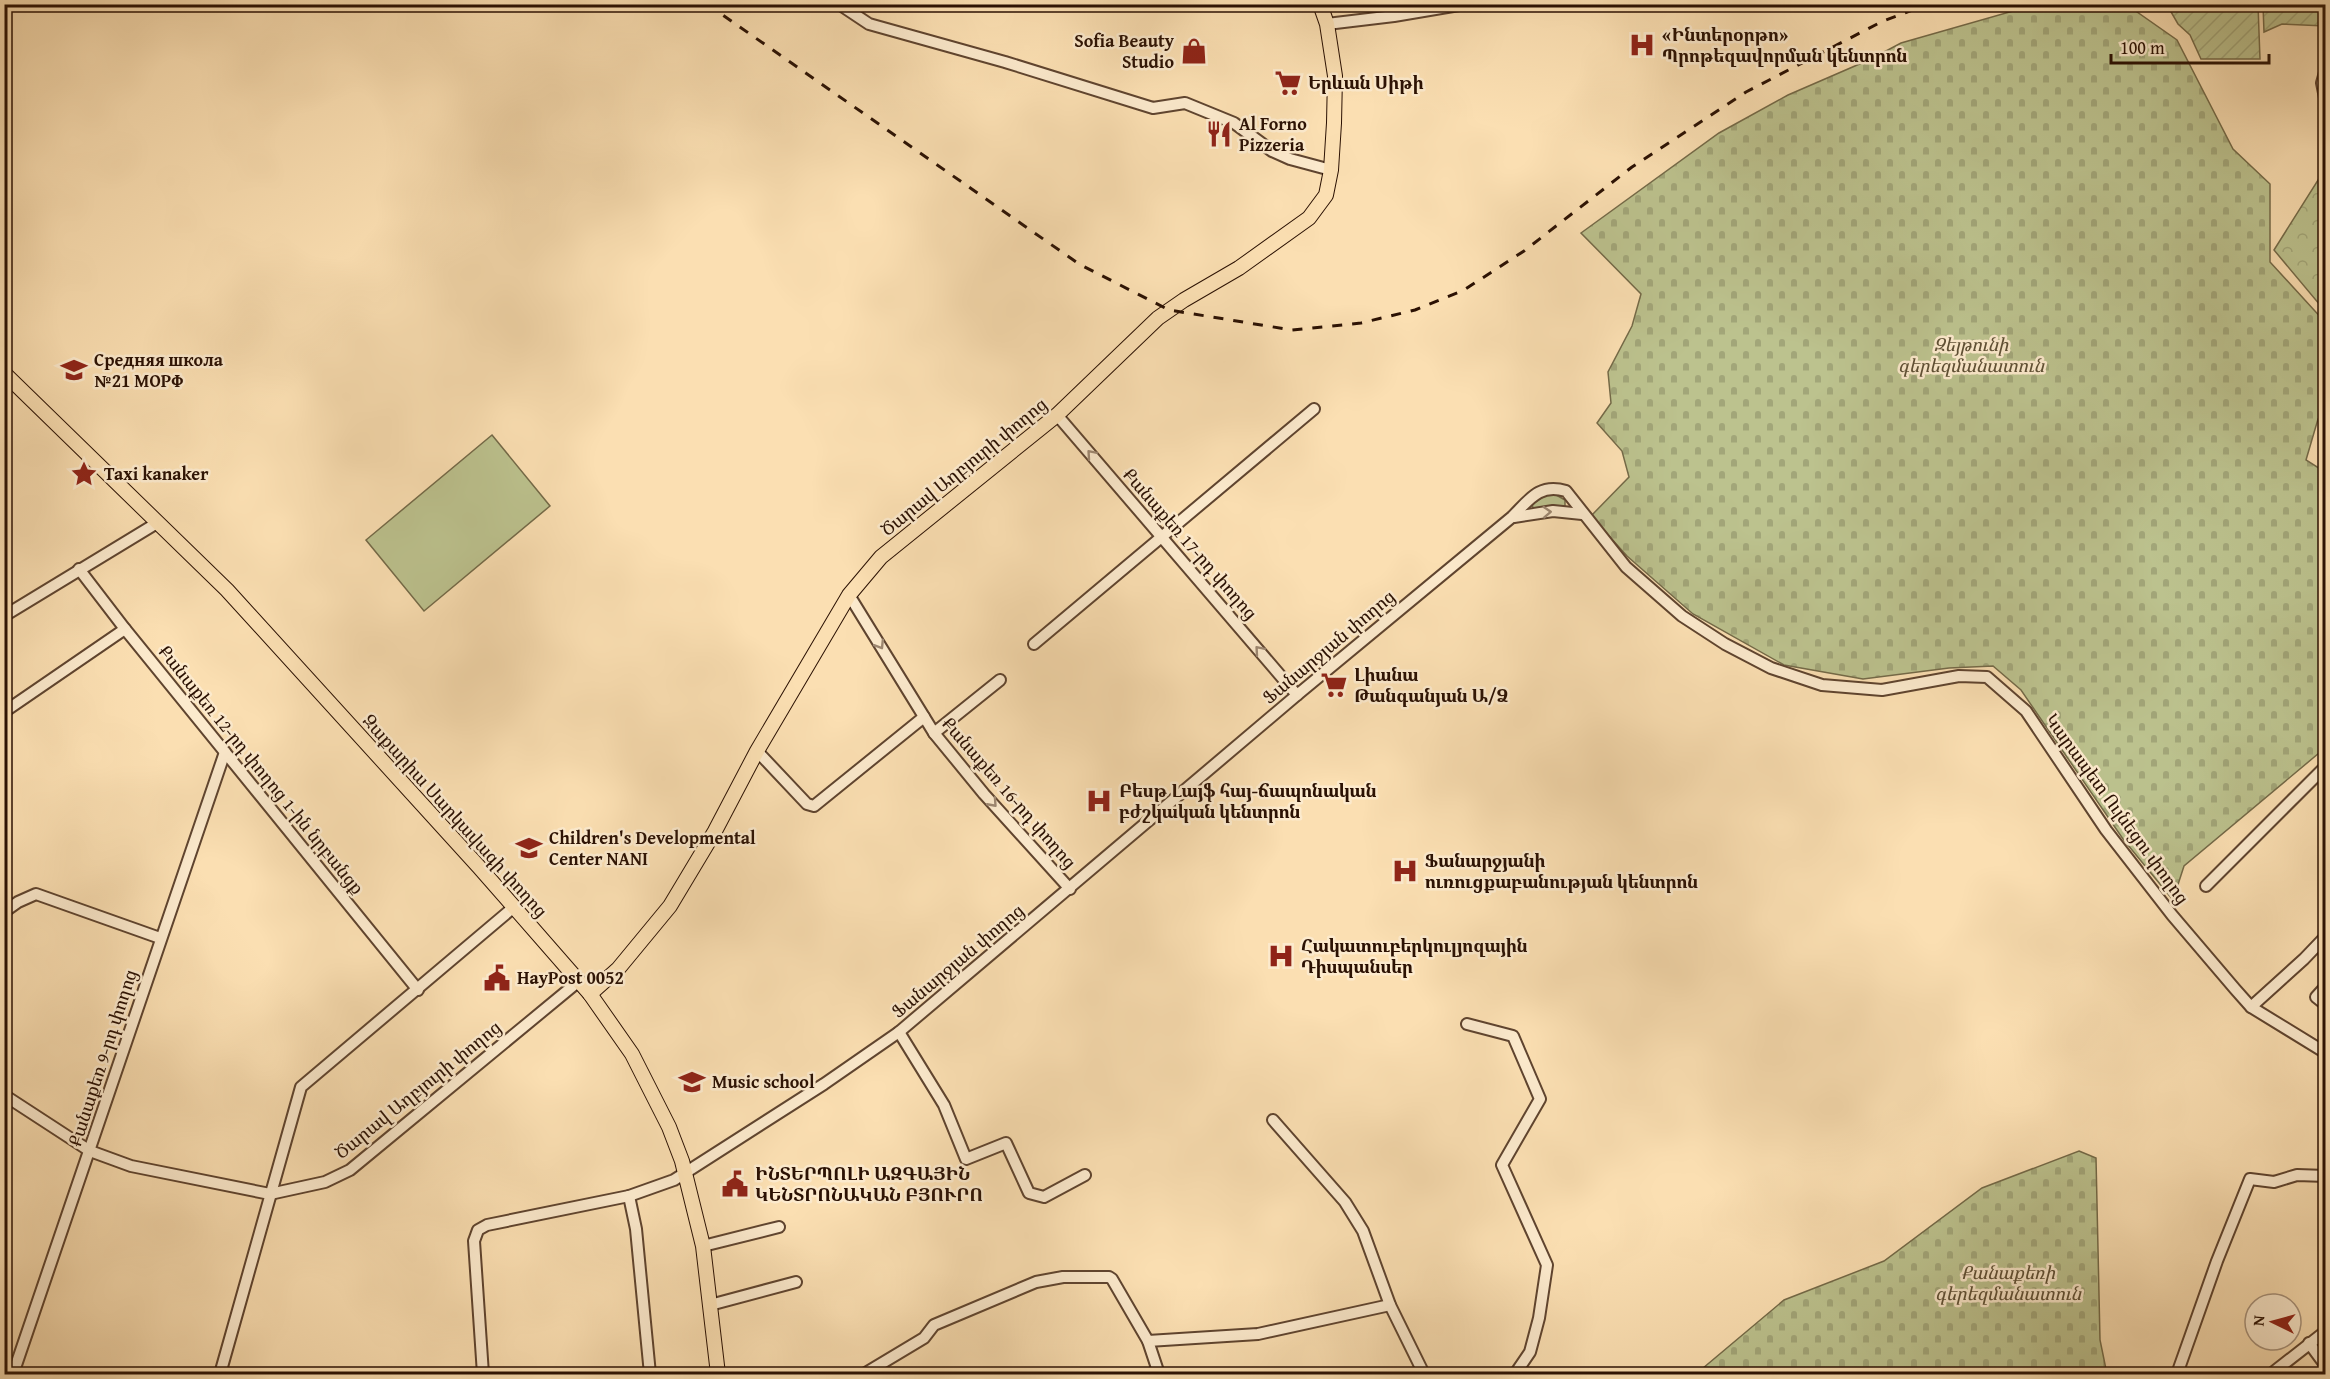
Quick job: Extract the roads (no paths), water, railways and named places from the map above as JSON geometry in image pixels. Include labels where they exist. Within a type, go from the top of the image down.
[{"type":"main road","name":"Ծարավ Աղբյուրի փողոց","points":[[590,994],[618,969],[670,906],[715,831],[757,751],[849,595],[881,557],[1057,415],[1145,330],[1169,310],[1239,268],[1310,218],[1326,195],[1331,170],[1335,76],[1327,24],[1320,4]]},
{"type":"main road","name":"Զաքարիա Սարկավագի փողոց","points":[[4,373],[227,590],[590,994],[632,1054],[669,1127],[686,1173],[703,1246],[718,1374]]},
{"type":"street","points":[[838,4],[869,24],[1005,62],[1153,108],[1185,103],[1234,123],[1272,151],[1290,159],[1331,170]]},
{"type":"street","points":[[1327,24],[1465,4]]},
{"type":"street","points":[[2325,69],[2322,83],[2325,103]]},
{"type":"street","points":[[1034,644],[1314,409]]},
{"type":"street","name":"Քանաքեռ 17-րդ փողոց","points":[[1057,415],[1297,695]]},
{"type":"street","name":"Ֆանարջյան փողոց","points":[[483,1374],[474,1241],[478,1230],[629,1196],[674,1180],[824,1084],[899,1032],[1297,695],[1512,518],[1541,491],[1552,487],[1566,491],[1626,567],[1682,616],[1725,644],[1771,668],[1822,685],[1881,690]]},
{"type":"street","name":"Ֆանարջյան փողոց","points":[[1512,518],[1530,513],[1553,511],[1582,514]]},
{"type":"street","points":[[4,616],[157,522]]},
{"type":"street","name":"Քանաքեռ 12-րդ փողոց 1-ին նրբանցք","points":[[79,569],[125,629],[418,990]]},
{"type":"street","name":"Քանաքեռ 16-րդ փողոց","points":[[849,595],[934,733],[984,794],[1070,889]]},
{"type":"street","points":[[4,712],[125,629]]},
{"type":"street","name":"Կարապետ Ուլնեցու փողոց","points":[[1881,690],[1959,676],[1987,677],[2026,711],[2106,830],[2172,915],[2251,1007],[2320,1046],[2325,1053]]},
{"type":"street","points":[[934,733],[1000,680]]},
{"type":"street","points":[[757,751],[807,804],[814,806],[924,717]]},
{"type":"street","name":"Քանաքեռ 9-րդ փողոց","points":[[13,1374],[225,752]]},
{"type":"street","points":[[2206,886],[2325,766]]},
{"type":"street","points":[[4,912],[18,902],[36,894],[160,938]]},
{"type":"street","points":[[220,1374],[301,1087],[514,907]]},
{"type":"street","points":[[2251,1007],[2304,959],[2325,936]]},
{"type":"street","name":"Ծարավ Աղբյուրի փողոց","points":[[270,1194],[325,1182],[351,1170],[579,981]]},
{"type":"street","points":[[2325,986],[2316,997],[2325,1005]]},
{"type":"street","points":[[1467,1024],[1513,1036],[1540,1099],[1502,1165],[1547,1265],[1539,1318],[1530,1352],[1515,1374]]},
{"type":"street","points":[[899,1032],[944,1105],[966,1159],[1006,1143],[1029,1193],[1044,1197],[1085,1175]]},
{"type":"street","points":[[4,1095],[90,1151],[131,1166],[270,1194]]},
{"type":"street","points":[[1273,1120],[1345,1202],[1364,1231],[1390,1305],[1424,1374]]},
{"type":"street","points":[[2177,1374],[2217,1261],[2250,1179],[2274,1182],[2297,1174],[2325,1176]]},
{"type":"street","points":[[629,1196],[636,1229],[650,1374]]},
{"type":"street","points":[[703,1246],[779,1227]]},
{"type":"street","points":[[864,1374],[924,1338],[934,1324],[1036,1282],[1063,1277],[1109,1277],[1112,1279],[1148,1341],[1159,1374]]},
{"type":"street","points":[[710,1305],[796,1282]]},
{"type":"street","points":[[1148,1341],[1257,1334],[1390,1305]]},
{"type":"street","points":[[2278,1374],[2325,1330]]},
{"type":"street","points":[[2271,1374],[2325,1337]]},
{"type":"street","points":[[2311,1345],[2325,1366]]},
{"type":"railway","points":[[707,4],[1079,264],[1169,310],[1292,330],[1361,323],[1415,310],[1464,290],[1524,251],[1632,167],[1746,92],[1883,21],[1929,4]]},
{"type":"place","name":"«Ինտերօրթո» Պրոթեզավորման կենտրոն","points":[[1642,45]]},
{"type":"place","name":"Sofia Beauty Studio","points":[[1194,51]]},
{"type":"place","name":"Երևան Սիթի","points":[[1288,83]]},
{"type":"place","name":"Al Forno Pizzeria","points":[[1219,134]]},
{"type":"place","name":"Средняя школа №21 МОРФ","points":[[74,370]]},
{"type":"place","name":"Taxi kanaker","points":[[84,474]]},
{"type":"place","name":"Լիանա Թանգանյան Ա/Ձ","points":[[1334,685]]},
{"type":"place","name":"Բեսթ Լայֆ հայ-ճապոնական բժշկական կենտրոն","points":[[1099,801]]},
{"type":"place","name":"Children's Developmental Center NANI","points":[[529,848]]},
{"type":"place","name":"Ֆանարջյանի ուռուցքաբանության կենտրոն","points":[[1405,871]]},
{"type":"place","name":"Հակատուբերկուլյոզային Դիսպանսեր","points":[[1281,956]]},
{"type":"place","name":"HayPost 0052","points":[[497,978]]},
{"type":"place","name":"Music school","points":[[692,1082]]},
{"type":"place","name":"ԻՆՏԵՐՊՈԼԻ ԱԶԳԱՅԻՆ ԿԵՆՏՐՈՆԱԿԱՆ ԲՅՈՒՐՈ","points":[[735,1184]]},
{"type":"park label","name":"Զեյթունի գերեզմանատուն","points":[[1971,355]]},
{"type":"park label","name":"Քանաքեռի գերեզմանատուն","points":[[2008,1283]]}]
